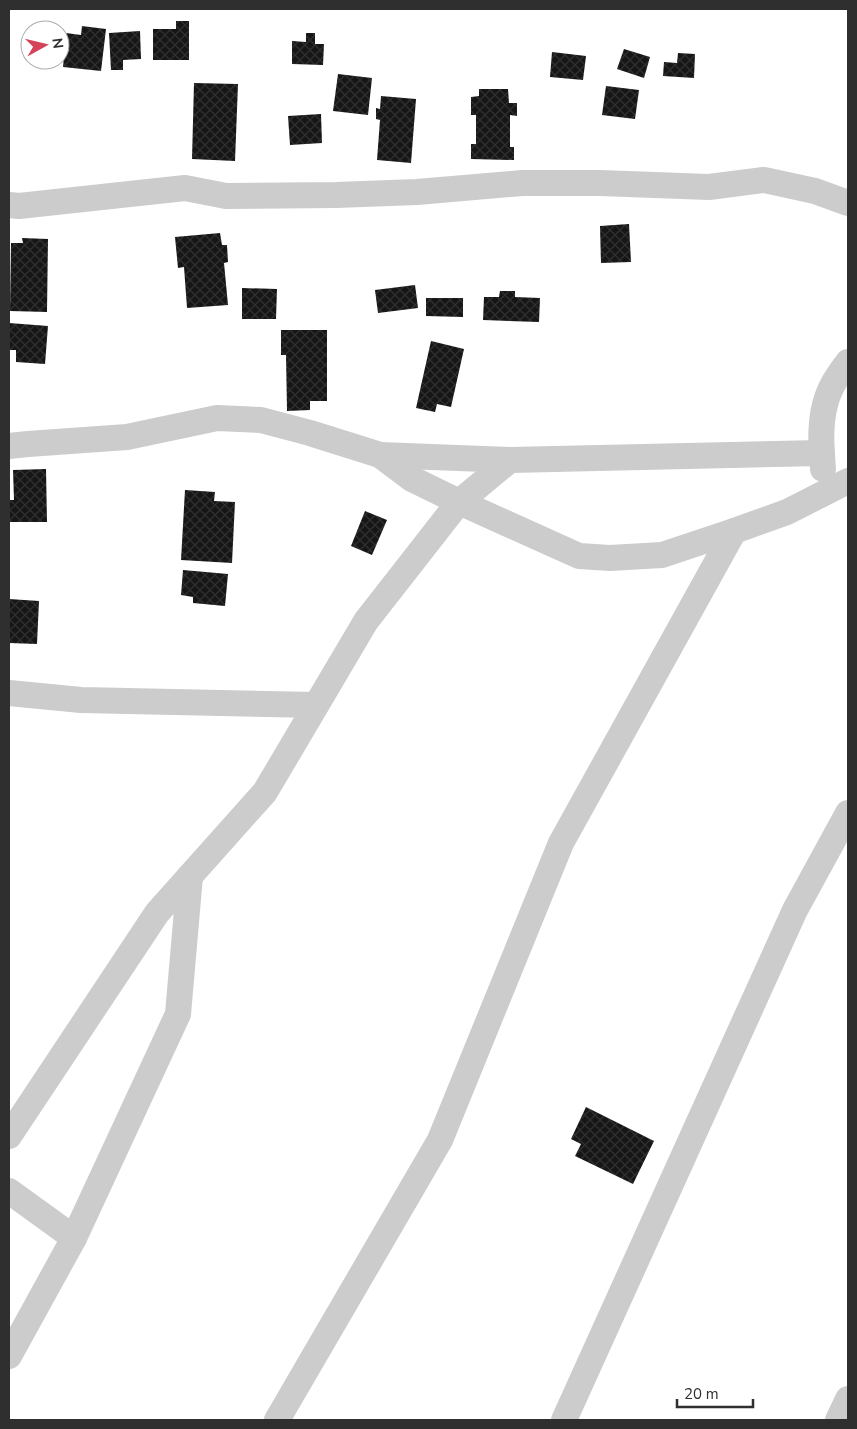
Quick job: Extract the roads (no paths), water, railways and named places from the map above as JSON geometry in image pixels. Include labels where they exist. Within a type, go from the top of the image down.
[{"type":"street","points":[[9,205],[19,206],[185,188],[226,196],[336,196],[417,192],[522,183],[600,182],[709,187],[764,180],[815,191],[848,203]]},
{"type":"street","points":[[380,455],[412,479],[579,556],[610,558],[662,555],[787,512],[837,486],[822,453],[822,423],[828,394],[848,362]]},
{"type":"street","points":[[9,446],[127,437],[217,418],[261,420],[380,455],[510,460],[822,453]]},
{"type":"street","points":[[9,1136],[157,913],[265,792],[366,621],[459,502],[510,460]]},
{"type":"street","points":[[277,1420],[440,1140],[561,842],[734,531]]},
{"type":"street","points":[[9,694],[81,700],[316,705]]},
{"type":"street","points":[[564,1420],[796,910],[848,814]]},
{"type":"street","points":[[9,1356],[74,1238],[178,1014],[190,876]]},
{"type":"street","points":[[9,1191],[74,1238]]},
{"type":"street","points":[[838,1420],[848,1400]]}]
